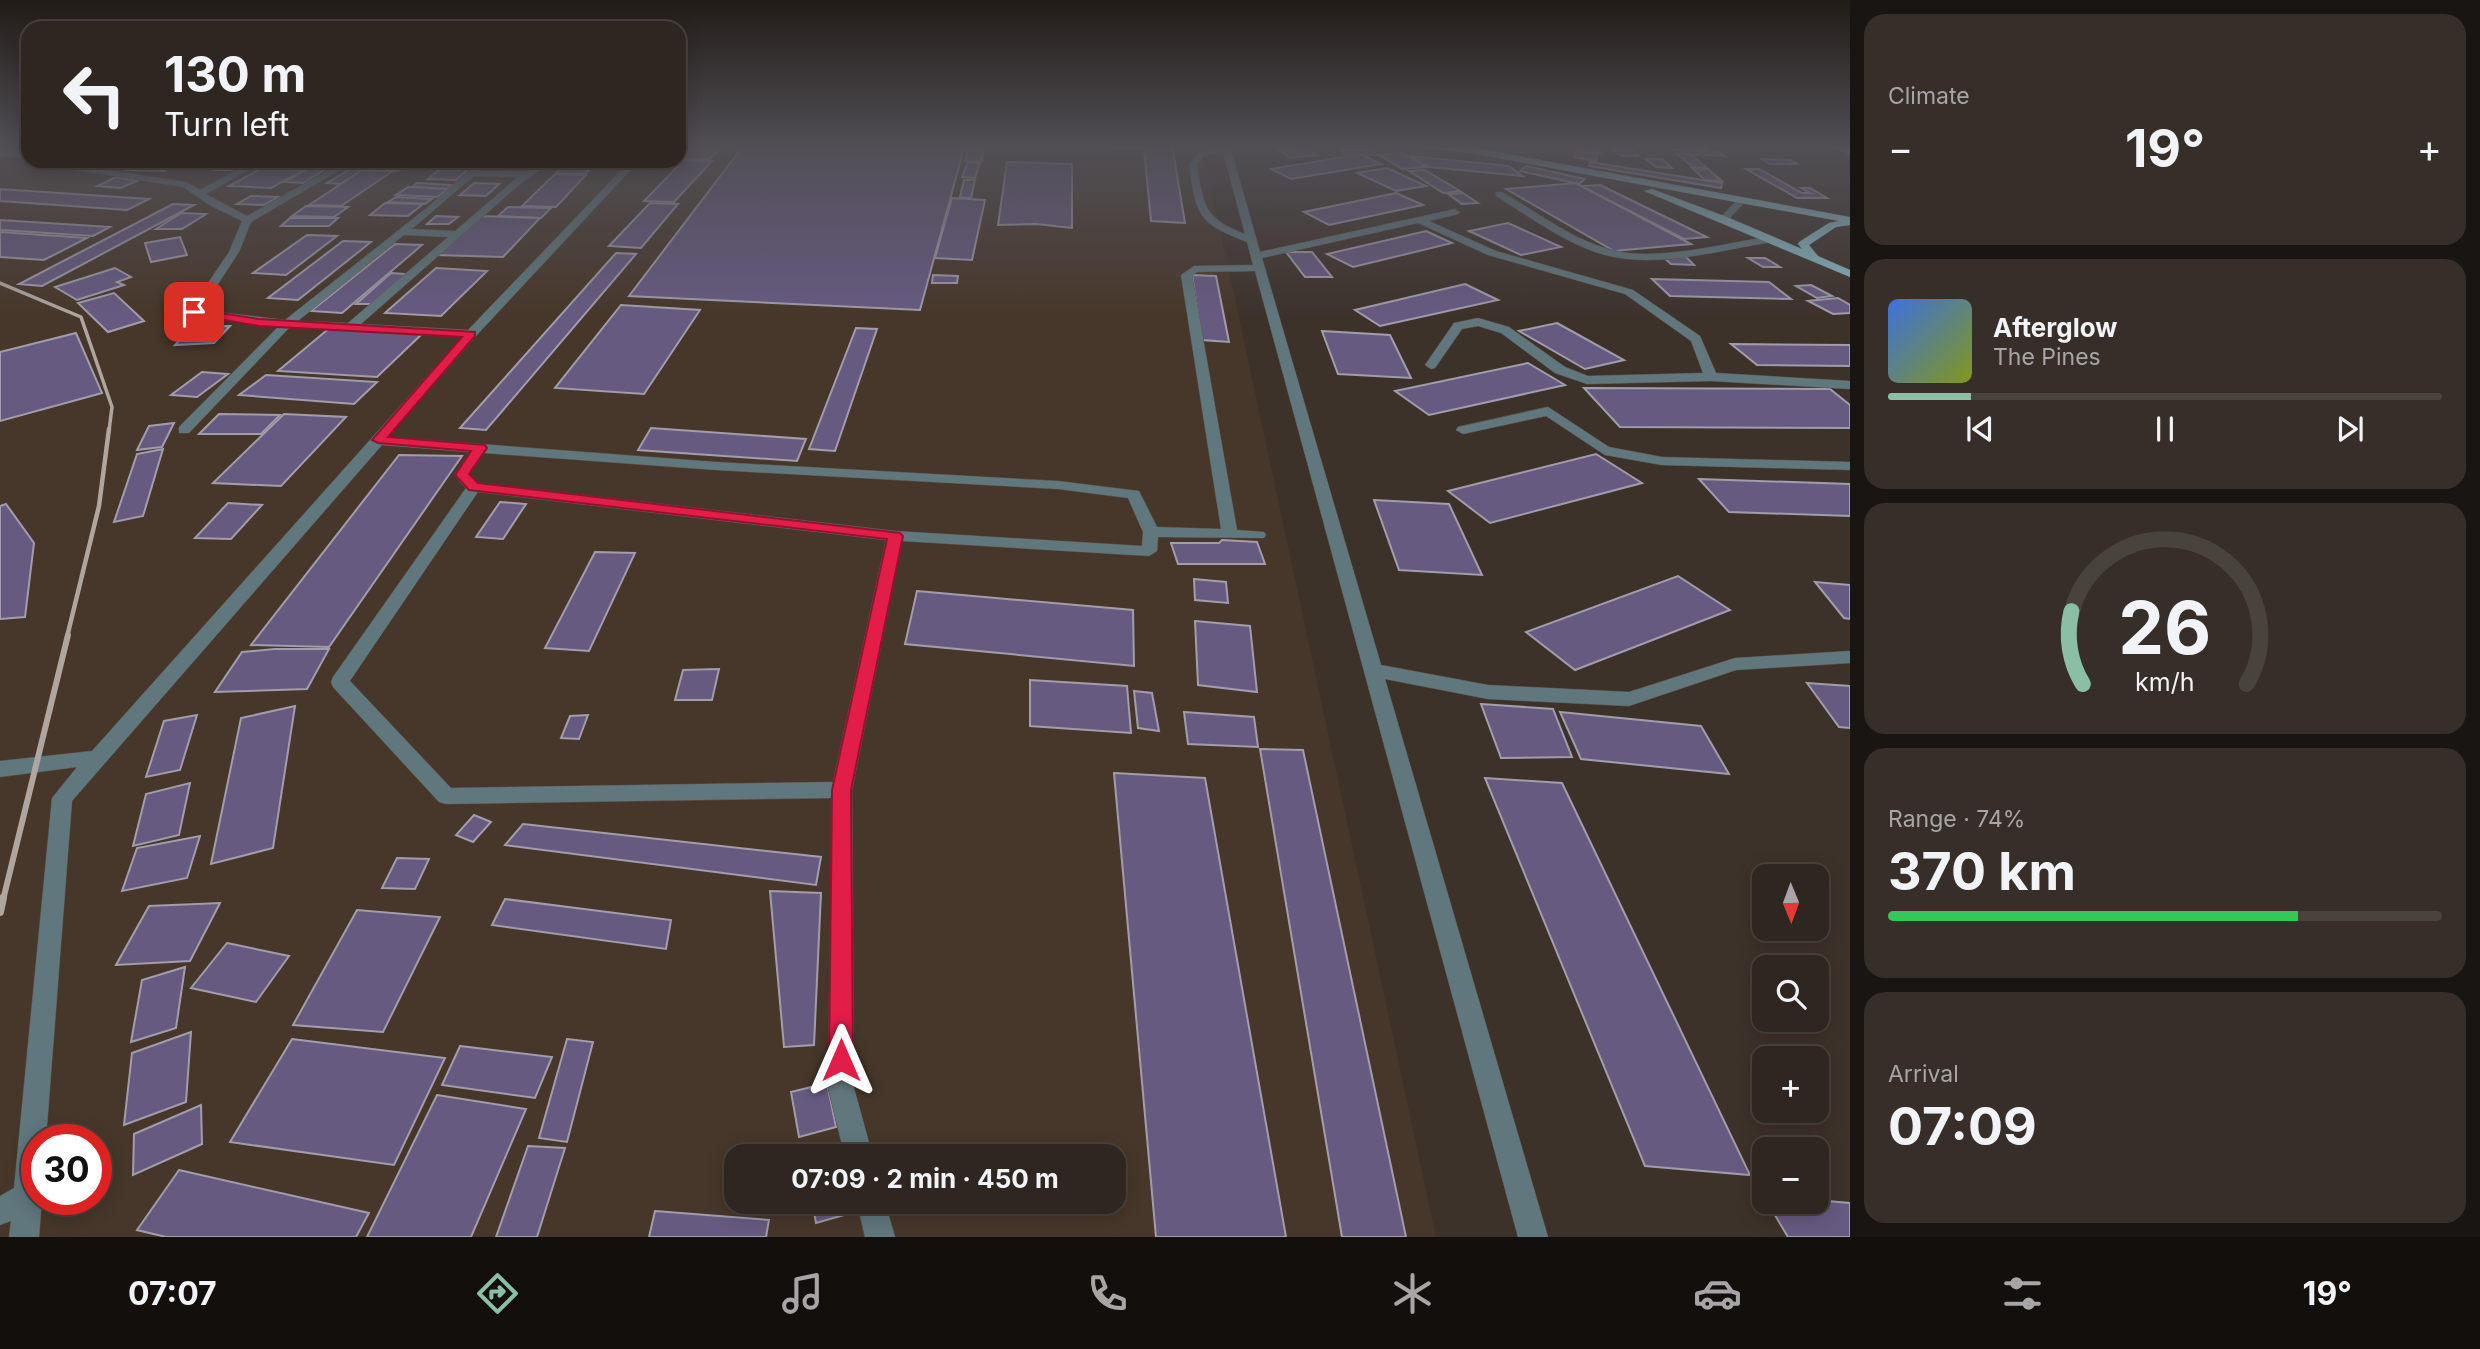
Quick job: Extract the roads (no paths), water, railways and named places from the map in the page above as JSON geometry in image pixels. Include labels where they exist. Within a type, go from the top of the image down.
[{"type":"main road","points":[[1679,203],[1813,256],[1850,274]]},
{"type":"main road","points":[[1756,203],[1850,221]]},
{"type":"main road","points":[[1813,256],[1803,244],[1833,225],[1850,221]]},
{"type":"street","points":[[215,203],[247,220]]},
{"type":"street","points":[[277,203],[247,220],[234,252],[194,312],[259,322],[471,334]]},
{"type":"street","points":[[184,430],[288,323],[437,203]]},
{"type":"street","points":[[353,326],[492,203]]},
{"type":"street","points":[[33,1124],[62,799],[471,334],[595,203]]},
{"type":"street","points":[[1199,203],[1201,212],[1212,225],[1257,255]]},
{"type":"street","points":[[1242,203],[1534,1237]]},
{"type":"street","points":[[1514,203],[1593,247],[1619,255],[1649,255],[1772,239]]},
{"type":"street","points":[[1724,219],[1739,203]]},
{"type":"street","points":[[1230,534],[1186,275],[1194,270],[1257,255],[1455,212]]},
{"type":"street","points":[[1419,220],[1492,253],[1558,269],[1629,292],[1696,339],[1711,377]]},
{"type":"street","points":[[402,232],[455,234]]},
{"type":"street","points":[[1431,365],[1458,326],[1478,322],[1505,330],[1560,370],[1587,380],[1711,377],[1848,387]]},
{"type":"street","points":[[1464,430],[1548,411],[1605,451],[1662,461],[1850,466]]},
{"type":"street","points":[[378,440],[716,466],[1058,485],[1134,494],[1152,532],[1149,551],[895,536],[474,487],[461,475],[480,448]]},
{"type":"street","points":[[474,487],[340,682],[446,796],[842,790]]},
{"type":"street","points":[[1152,532],[1258,535]]},
{"type":"street","points":[[856,1144],[841,1088],[842,790],[895,536]]},
{"type":"street","points":[[1374,670],[1488,692],[1629,699],[1735,664],[1850,657]]},
{"type":"street","points":[[0,769],[61,760],[98,758]]},
{"type":"street","points":[[0,1211],[21,1200]]},
{"type":"street","points":[[874,1214],[880,1237]]},
{"type":"street","points":[[24,1237],[26,1215]]},
{"type":"railway","points":[[0,283],[81,317],[112,407],[109,431]]},
{"type":"railway","points":[[67,637],[99,506],[109,429]]},
{"type":"railway","points":[[3,900],[68,635]]},
{"type":"railway","points":[[0,912],[3,898]]}]
